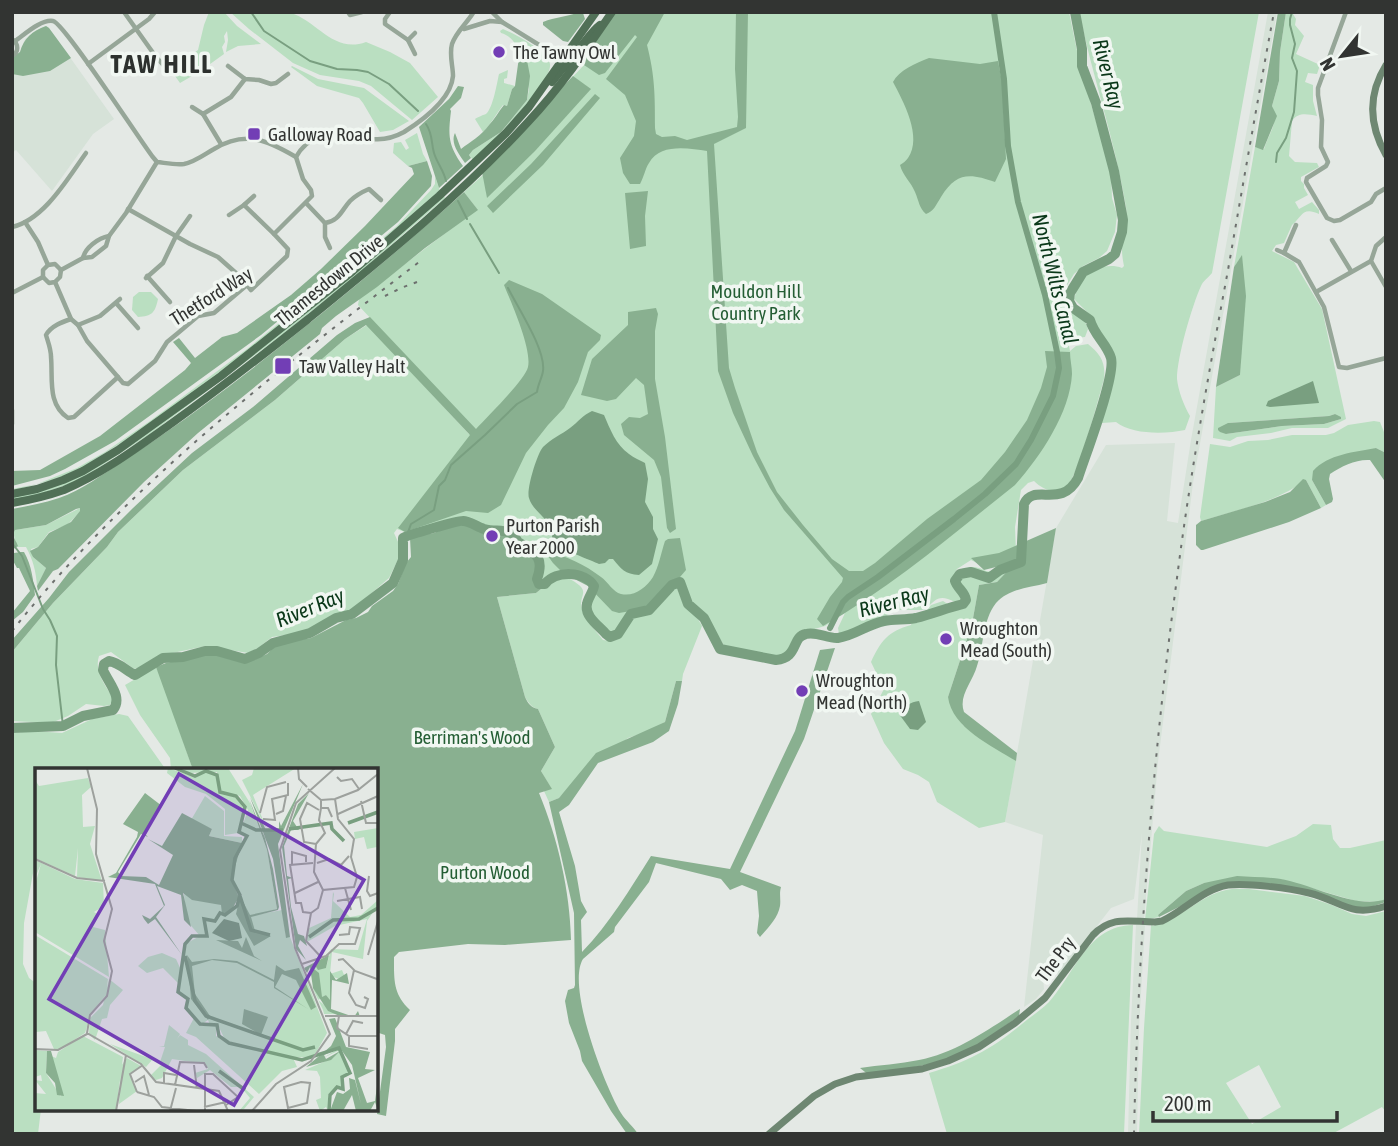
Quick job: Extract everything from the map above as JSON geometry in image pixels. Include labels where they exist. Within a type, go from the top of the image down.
[{"type":"main road","name":"Thamesdown Drive","points":[[12,503],[53,494],[107,467],[154,436],[283,339],[371,268],[477,167],[531,120],[596,12]]},
{"type":"main road","points":[[567,63],[592,31],[606,21],[612,12]]},
{"type":"main road","name":"Thamesdown Drive","points":[[477,167],[567,63]]},
{"type":"main road","points":[[1386,65],[1376,87],[1372,109],[1376,134],[1386,155]]},
{"type":"main road","name":"Thamesdown Drive","points":[[12,494],[46,486],[77,474],[148,429],[237,363],[445,197]]},
{"type":"main road","name":"The Pry","points":[[769,1134],[814,1096],[835,1084],[856,1077],[922,1069],[979,1047],[1045,999],[1098,930],[1113,922],[1155,922],[1172,916],[1207,893],[1228,885],[1308,892],[1347,908],[1363,911],[1386,906]]},
{"type":"street","points":[[124,12],[167,69]]},
{"type":"street","points":[[88,64],[155,12]]},
{"type":"street","points":[[348,12],[350,15],[362,12]]},
{"type":"street","points":[[1346,12],[1318,88],[1322,120],[1321,143],[1328,162],[1308,177],[1306,182],[1327,218],[1334,221],[1371,202],[1376,194],[1386,188]]},
{"type":"street","points":[[473,13],[480,23]]},
{"type":"street","points":[[463,29],[473,13]]},
{"type":"street","points":[[490,21],[493,13],[502,22],[567,63]]},
{"type":"street","points":[[386,14],[385,24],[408,40],[415,54]]},
{"type":"street","points":[[12,56],[18,48],[14,40],[42,23],[54,21],[157,162],[188,163],[232,140],[257,139],[296,157],[303,179],[312,191],[311,198],[274,234],[244,205]]},
{"type":"street","points":[[296,157],[308,142],[327,133],[347,132],[380,139],[397,135],[415,124],[437,106],[450,89],[453,76],[452,46],[458,33],[480,23],[502,22]]},
{"type":"street","points":[[408,40],[415,33]]},
{"type":"street","points":[[228,66],[245,79],[259,79],[272,84],[289,74]]},
{"type":"street","points":[[203,114],[231,97],[245,79]]},
{"type":"street","points":[[192,107],[203,114],[221,144]]},
{"type":"street","points":[[12,228],[25,222],[52,198],[86,153]]},
{"type":"street","points":[[61,270],[97,254],[107,243],[108,236],[157,162]]},
{"type":"street","points":[[325,223],[339,217],[353,199],[369,188],[381,200]]},
{"type":"street","points":[[229,215],[254,195]]},
{"type":"street","points":[[306,203],[325,223],[325,237],[331,247]]},
{"type":"street","points":[[128,209],[190,244],[211,252],[247,285]]},
{"type":"street","points":[[170,302],[146,277],[163,263],[176,236],[190,216]]},
{"type":"street","points":[[25,222],[38,241],[48,265]]},
{"type":"street","points":[[1284,253],[1296,225]]},
{"type":"street","name":"Thetford Way","points":[[118,377],[124,384],[128,384],[155,360],[167,342],[198,316],[214,313],[247,285],[251,290],[288,254],[287,247],[274,234]]},
{"type":"street","points":[[83,258],[84,253],[108,236]]},
{"type":"street","points":[[1316,292],[1371,261],[1376,246],[1386,237]]},
{"type":"street","points":[[1332,240],[1351,271]]},
{"type":"street","points":[[1277,250],[1299,262],[1316,292],[1326,311],[1339,367],[1347,368],[1386,358]]},
{"type":"street","points":[[1371,261],[1386,287]]},
{"type":"street","points":[[55,264],[61,270],[60,277],[55,282],[49,283],[43,277],[43,270],[48,265],[55,264]]},
{"type":"street","points":[[12,293],[43,277]]},
{"type":"street","points":[[55,282],[71,319],[118,377],[73,418],[68,418],[61,413],[52,398],[51,354],[46,335],[48,331],[71,319]]},
{"type":"street","points":[[78,325],[100,316],[118,301],[138,328]]},
{"type":"street","points":[[12,410],[12,424]]},
{"type":"shaded area","points":[[1268,12],[1277,12],[1193,483],[1158,762],[1144,920],[1137,919],[1142,833],[1134,899],[1111,908],[1059,975],[1048,972],[1043,977],[1044,989],[1024,1007],[1043,835],[1005,822],[1056,528],[1106,445],[1175,443],[1167,521],[1178,523]]},
{"type":"shaded area","points":[[46,26],[114,119],[93,134],[52,191],[16,150],[12,153],[12,58],[20,52],[25,39]]},
{"type":"shaded area","points":[[1313,381],[1319,403],[1266,406],[1268,401]]},
{"type":"shaded area","points":[[592,411],[604,415],[620,446],[645,463],[648,479],[645,502],[653,517],[653,529],[658,539],[652,564],[639,575],[624,570],[613,559],[599,564],[556,546],[549,525],[529,498],[533,472],[543,447]]},
{"type":"shaded area","points":[[919,701],[926,722],[918,730],[910,729],[899,714],[908,705]]},
{"type":"shaded area","points":[[1136,925],[1145,925],[1137,1134],[1128,1134],[1131,1021]]},
{"type":"green space","points":[[209,12],[224,12],[261,44],[238,46],[226,52],[227,31],[222,47],[224,54],[180,83],[175,76],[198,50]]},
{"type":"green space","points":[[230,12],[291,13],[344,44],[366,42],[410,63],[438,97],[412,120],[371,86],[359,81],[320,75],[293,63]]},
{"type":"green space","name":"Mouldon Hill Country Park","points":[[616,12],[1069,12],[1081,70],[1111,172],[1112,198],[1117,215],[1115,232],[1107,251],[1083,266],[1066,287],[1066,299],[1073,311],[1083,316],[1088,329],[1085,337],[1068,341],[1070,351],[1076,346],[1088,344],[1096,351],[1103,363],[1104,379],[1072,480],[1058,490],[1041,487],[1034,481],[1021,490],[1015,527],[1016,553],[983,566],[971,560],[957,569],[952,579],[962,599],[955,602],[945,598],[938,599],[925,610],[897,610],[866,627],[839,634],[838,628],[845,613],[825,626],[798,636],[793,652],[779,661],[725,647],[713,628],[690,604],[678,580],[673,586],[702,626],[682,681],[676,681],[665,722],[628,738],[574,782],[559,798],[549,802],[544,791],[551,788],[541,771],[555,747],[538,709],[525,697],[497,597],[536,593],[550,584],[538,582],[543,566],[511,533],[469,520],[458,519],[441,527],[405,532],[397,529],[394,533],[399,544],[398,560],[389,578],[350,612],[312,628],[272,637],[248,653],[206,646],[163,655],[134,669],[111,652],[99,656],[98,662],[101,678],[113,698],[110,705],[86,704],[51,723],[12,721],[12,652],[53,603],[118,532],[183,470],[275,400],[345,339],[367,325],[469,434],[475,429],[358,305],[359,299],[477,209],[464,192],[483,175],[482,172],[584,65],[586,55]],"holes":[[[586,576],[592,590],[587,610],[606,637],[617,637],[622,632],[626,619],[632,615],[622,634],[616,640],[603,640],[585,616],[581,606],[583,590],[566,577]]]},
{"type":"green space","points":[[616,12],[665,12],[647,45],[653,76],[656,134],[687,140],[737,127],[736,12],[748,12],[746,128],[714,144],[729,368],[757,452],[777,492],[832,559],[849,571],[863,571],[981,480],[1027,420],[1047,367],[1045,351],[1070,352],[1070,389],[1060,419],[1043,448],[1015,485],[898,577],[823,626],[817,619],[843,578],[784,510],[770,488],[733,413],[718,371],[707,151],[675,148],[660,152],[649,163],[640,184],[630,184],[623,173],[620,158],[634,136],[636,121],[625,95],[606,79],[637,37],[635,35],[605,73],[599,75],[584,65],[586,55]]},
{"type":"green space","points":[[1079,12],[1259,12],[1212,273],[1197,295],[1179,358],[1177,379],[1190,416],[1185,430],[1159,433],[1140,431],[1116,422],[1102,423],[1099,420],[1113,376],[1114,363],[1092,317],[1074,299],[1081,282],[1088,274],[1101,267],[1124,266],[1122,245],[1126,207]]},
{"type":"green space","points":[[1278,12],[1286,12],[1279,81],[1272,106],[1277,116],[1263,150],[1255,147]]},
{"type":"green space","points":[[1286,12],[1294,12],[1295,25],[1304,36],[1296,54],[1320,65],[1317,74],[1308,73],[1305,82],[1313,85],[1317,116],[1306,114],[1294,118],[1289,156],[1295,162],[1317,163],[1319,167],[1301,177],[1308,195],[1295,202],[1299,209],[1312,202],[1319,214],[1309,211],[1303,213],[1292,225],[1284,243],[1276,245],[1272,251],[1294,262],[1322,309],[1346,419],[1328,428],[1292,428],[1237,437],[1230,441],[1213,438],[1216,387],[1240,375],[1242,256],[1234,267],[1255,147],[1264,149],[1274,123],[1272,106],[1279,81]],"holes":[[[1335,414],[1341,419],[1324,424],[1282,426],[1226,434],[1228,423]]]},
{"type":"green space","points":[[583,13],[585,19],[568,42],[543,25],[543,22],[548,20]]},
{"type":"green space","points":[[46,26],[71,58],[50,71],[23,76],[12,74],[12,58],[20,52],[29,36]]},
{"type":"green space","points":[[503,29],[530,43],[544,54],[550,64],[548,73],[531,99],[492,142],[473,160],[469,155],[473,150],[501,132],[527,100],[529,89],[522,53],[518,57],[514,42],[501,33]]},
{"type":"green space","points":[[522,53],[526,55],[530,76],[527,100],[501,132],[473,150],[469,155],[471,158],[465,163],[454,145],[455,133],[461,149],[483,132],[504,105],[507,106],[515,86],[519,57]]},
{"type":"green space","points":[[929,58],[980,64],[998,61],[1002,82],[1006,159],[995,182],[971,176],[958,179],[926,214],[900,165],[908,158],[913,140],[910,119],[893,82],[904,70]]},
{"type":"green space","points":[[292,66],[318,79],[364,88],[409,121],[393,130],[380,132],[359,98],[317,86]]},
{"type":"green space","points":[[508,70],[504,83],[515,86],[507,106],[503,105],[483,132],[475,119],[486,114],[491,106],[499,74]]},
{"type":"green space","points":[[573,76],[591,89],[535,151],[487,198],[482,172]]},
{"type":"green space","points":[[458,86],[464,87],[461,98],[450,109],[450,134],[454,152],[463,166],[439,188],[419,127],[449,99]]},
{"type":"green space","points":[[595,94],[600,98],[543,165],[493,213],[487,206],[531,164]]},
{"type":"green space","points":[[417,133],[427,161],[408,166],[393,153],[394,143],[401,142],[406,150],[409,148],[405,140]]},
{"type":"green space","points":[[427,161],[432,176],[431,186],[398,222],[261,335],[115,441],[50,476],[12,486],[12,471],[40,470],[100,436],[185,370],[191,363],[173,342],[179,338],[195,358],[222,337],[237,333],[291,295],[365,226],[414,174],[408,166]]},
{"type":"green space","points":[[435,176],[440,191],[326,289],[240,357],[132,436],[83,467],[59,478],[12,491],[77,468],[105,452],[247,349],[397,226],[431,190],[435,184]]},
{"type":"green space","points":[[648,191],[646,246],[630,249],[625,193]]},
{"type":"green space","points":[[464,192],[478,210],[336,316],[322,328],[320,334],[198,433],[53,571],[38,591],[37,586],[46,568],[30,551],[38,547],[49,533],[71,522],[80,508],[46,525],[15,530],[18,546],[12,550],[12,509],[53,500],[76,491],[169,430],[328,308]]},
{"type":"green space","points":[[444,196],[445,198],[360,272],[150,434],[72,483],[12,500],[12,497],[74,479],[355,273]]},
{"type":"green space","points":[[1242,255],[1246,296],[1240,375],[1216,387],[1234,267]]},
{"type":"green space","points":[[509,280],[542,294],[601,335],[600,340],[588,352],[578,382],[564,408],[526,453],[501,505],[488,513],[466,511],[405,532],[398,528],[470,435],[366,325],[345,339],[275,400],[183,470],[118,532],[12,652],[12,640],[69,572],[133,508],[192,453],[355,323],[370,317],[476,429],[513,389],[528,367],[524,338],[504,285]]},
{"type":"green space","points":[[139,292],[151,292],[158,299],[156,308],[147,316],[138,317],[132,310],[133,297]]},
{"type":"green space","points":[[656,308],[655,379],[676,529],[670,533],[667,528],[661,477],[654,460],[624,435],[621,424],[629,417],[640,418],[648,414],[644,385],[636,378],[616,399],[607,401],[581,395],[592,359],[628,325],[628,312]]},
{"type":"green space","points":[[1335,414],[1341,419],[1324,424],[1282,426],[1226,434],[1218,430],[1228,423]]},
{"type":"green space","points":[[1380,422],[1386,437],[1386,453],[1376,448],[1312,480],[1326,505],[1321,508],[1306,480],[1282,495],[1201,521],[1210,444],[1230,447],[1248,441],[1292,435],[1326,435],[1348,425]]},
{"type":"green space","points":[[1376,448],[1386,453],[1386,483],[1370,460],[1349,464],[1330,474],[1333,499],[1326,505],[1312,480],[1313,471],[1334,457]]},
{"type":"green space","points":[[1303,479],[1321,508],[1289,522],[1203,550],[1196,545],[1196,525],[1201,521],[1290,492]]},
{"type":"green space","points":[[80,508],[80,512],[67,525],[49,532],[38,547],[31,549],[33,557],[46,568],[37,586],[31,556],[26,547],[17,547],[13,532],[46,525]]},
{"type":"green space","name":"Purton Wood","points":[[462,521],[489,530],[503,531],[509,534],[523,551],[533,555],[540,567],[535,578],[541,589],[536,593],[497,597],[525,697],[530,705],[538,709],[555,747],[541,771],[552,789],[539,793],[562,865],[571,940],[505,945],[468,944],[399,952],[394,957],[396,986],[400,998],[410,1010],[395,1029],[386,1116],[377,1114],[386,1047],[385,1035],[378,1033],[378,768],[192,768],[156,667],[210,652],[251,661],[267,654],[278,643],[311,638],[346,620],[356,618],[368,612],[398,584],[411,557],[410,538],[434,533]]},
{"type":"green space","points":[[1056,528],[1047,583],[1014,591],[996,603],[988,618],[977,666],[963,700],[964,712],[1017,753],[1016,761],[965,727],[951,708],[948,697],[972,624],[979,585],[997,582],[1016,562],[984,570],[971,558],[999,553]]},
{"type":"green space","points":[[680,538],[686,570],[657,604],[642,614],[612,611],[588,586],[563,573],[545,552],[576,561],[601,577],[618,593],[626,595],[643,588],[653,577],[665,541]]},
{"type":"green space","points":[[24,552],[32,573],[35,595],[23,612],[12,621],[12,613],[30,591],[12,559],[14,553]]},
{"type":"green space","points":[[1017,561],[997,582],[979,585],[972,624],[948,697],[963,725],[1016,761],[1005,822],[979,828],[937,802],[929,782],[903,769],[884,743],[871,714],[884,689],[871,662],[882,643],[896,630],[911,625],[914,613],[924,614],[931,605],[943,601],[954,608],[964,607],[969,600],[956,584],[957,575],[963,568],[975,567],[990,571],[1000,563]]},
{"type":"green space","points":[[835,648],[804,739],[740,872],[781,887],[779,910],[775,919],[760,937],[757,933],[757,891],[742,885],[730,890],[721,879],[656,863],[649,882],[614,932],[583,959],[579,972],[583,1013],[597,1060],[614,1100],[638,1134],[627,1134],[582,1061],[569,1023],[565,1001],[568,990],[575,985],[574,913],[549,802],[559,798],[596,753],[665,722],[676,681],[682,681],[669,731],[653,742],[598,763],[569,805],[559,812],[575,866],[581,901],[587,912],[581,920],[582,952],[611,918],[651,856],[730,869],[795,731],[820,650]]},
{"type":"green space","points":[[156,667],[192,768],[171,768],[170,758],[140,715],[125,685]]},
{"type":"green space","points":[[119,714],[128,716],[164,767],[35,768],[35,862],[24,923],[23,964],[29,978],[35,982],[35,1111],[41,1111],[38,1134],[12,1134],[12,733],[62,733],[92,719]]},
{"type":"green space","points":[[1313,824],[1331,825],[1333,839],[1340,848],[1386,840],[1386,899],[1379,902],[1356,901],[1280,879],[1204,883],[1186,891],[1158,915],[1159,917],[1145,920],[1154,834],[1159,826],[1164,831],[1267,847],[1296,836]]},
{"type":"green space","points":[[1237,876],[1281,879],[1348,899],[1374,902],[1386,899],[1386,902],[1368,908],[1355,908],[1318,893],[1240,882],[1159,917],[1158,915],[1186,891],[1204,883]]},
{"type":"green space","points":[[1246,889],[1305,896],[1352,914],[1366,916],[1386,911],[1386,1112],[1382,1107],[1332,1134],[1139,1134],[1151,925],[1174,917],[1217,893]],"holes":[[[1259,1065],[1281,1107],[1252,1124],[1226,1083]]]},
{"type":"green space","points":[[1133,925],[1124,1134],[947,1134],[929,1073],[970,1058],[1005,1038],[1049,1002],[1093,942],[1117,927]]},
{"type":"green space","points":[[1020,1009],[1019,1016],[978,1045],[945,1061],[870,1076],[860,1068],[933,1057],[972,1039]]},
{"type":"waterway","points":[[251,12],[264,31],[310,61],[337,69],[368,72],[389,84],[418,111]]},
{"type":"waterway","name":"North Wilts Canal","points":[[830,628],[848,597],[954,519],[1016,464],[1053,396],[1059,368],[1057,352],[1045,295],[1018,202],[1008,146],[1004,79],[994,12]]},
{"type":"waterway","name":"River Ray","points":[[12,728],[63,726],[83,716],[113,710],[116,695],[103,670],[104,664],[109,661],[135,675],[163,658],[183,657],[205,651],[217,651],[245,659],[273,643],[310,633],[336,618],[352,614],[393,583],[403,560],[403,538],[460,521],[484,529],[503,531],[515,537],[537,556],[540,565],[537,579],[539,584],[545,584],[556,576],[570,574],[590,581],[594,586],[587,604],[588,613],[610,637],[618,634],[631,614],[649,610],[672,585],[680,582],[688,604],[704,618],[720,649],[776,660],[788,656],[798,639],[806,634],[838,638],[888,620],[916,618],[963,604],[965,597],[955,581],[960,574],[971,572],[989,578],[1000,570],[1021,562],[1024,504],[1028,498],[1064,492],[1078,478],[1109,381],[1109,353],[1090,320],[1073,308],[1069,301],[1070,293],[1083,272],[1115,254],[1123,220],[1114,171],[1096,103],[1082,66],[1082,49],[1075,12]]},
{"type":"waterway","points":[[1276,162],[1277,153],[1286,138],[1294,112],[1297,71],[1292,58],[1295,44],[1290,25],[1292,12]]},
{"type":"waterway","points":[[426,124],[446,181]]},
{"type":"waterway","points":[[458,201],[467,219]]},
{"type":"waterway","points":[[470,224],[499,273]]},
{"type":"waterway","points":[[407,535],[411,524],[434,510],[439,486],[445,480],[451,465],[517,404],[537,392],[543,362],[530,329],[508,288]]},
{"type":"waterway","points":[[12,543],[22,556],[57,636],[56,665],[63,726]]},
{"type":"railway","points":[[1134,1134],[1148,856],[1168,647],[1200,424],[1274,12]]},
{"type":"railway","points":[[12,631],[56,578],[154,479],[259,388],[423,259]]},
{"type":"railway","points":[[385,296],[417,282]]},
{"type":"place","name":"The Tawny Owl","points":[[499,52]]},
{"type":"place","name":"Galloway Road","points":[[254,134]]},
{"type":"place","name":"Taw Valley Halt","points":[[283,366]]},
{"type":"place","name":"Purton Parish Year 2000","points":[[492,536]]},
{"type":"place","name":"Wroughton Mead (South)","points":[[946,639]]},
{"type":"place","name":"Wroughton Mead (North)","points":[[802,691]]},
{"type":"district","name":"TAW HILL","points":[[162,64]]},
{"type":"park label","name":"Berriman's Wood","points":[[472,737]]}]
